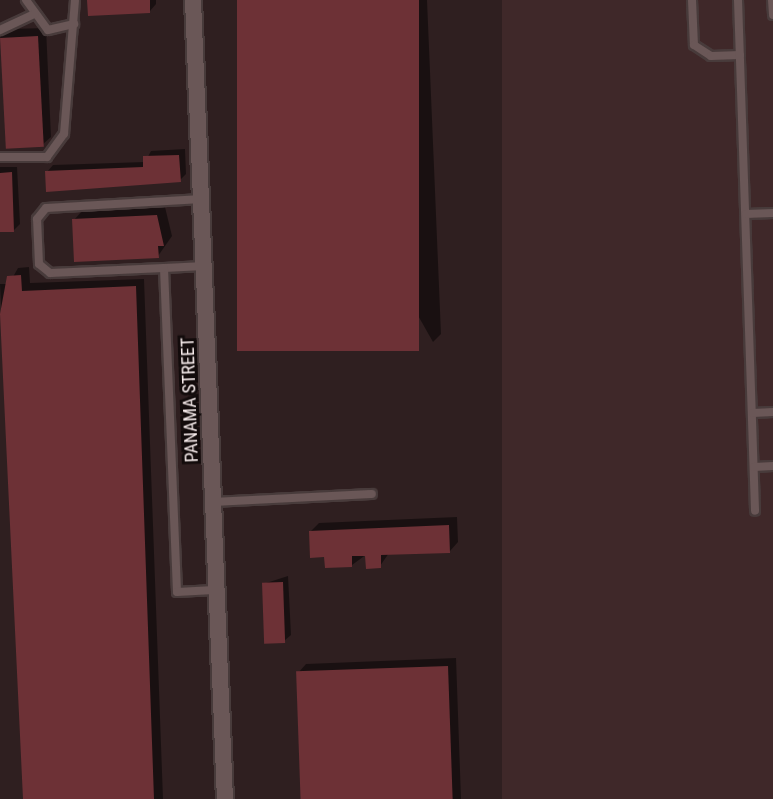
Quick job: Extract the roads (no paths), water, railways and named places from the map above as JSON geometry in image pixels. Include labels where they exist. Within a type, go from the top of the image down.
[{"type":"street","name":"PANAMA STREET","points":[[193,0],[205,266],[214,590],[225,799]]},
{"type":"lane","points":[[26,0],[48,30],[74,24]]},
{"type":"lane","points":[[0,157],[47,157],[56,150],[67,118],[75,0]]},
{"type":"lane","points":[[692,0],[694,45],[711,56],[740,55]]},
{"type":"lane","points":[[738,0],[755,512]]},
{"type":"lane","points":[[772,0],[773,15]]},
{"type":"lane","points":[[0,30],[36,14]]},
{"type":"lane","points":[[202,200],[46,208],[37,219],[39,264],[50,273],[205,266]]},
{"type":"lane","points":[[746,214],[773,213]]},
{"type":"lane","points":[[163,268],[177,592],[214,590]]},
{"type":"lane","points":[[753,413],[773,412]]},
{"type":"lane","points":[[754,467],[773,466]]},
{"type":"lane","points":[[212,502],[372,494]]}]
